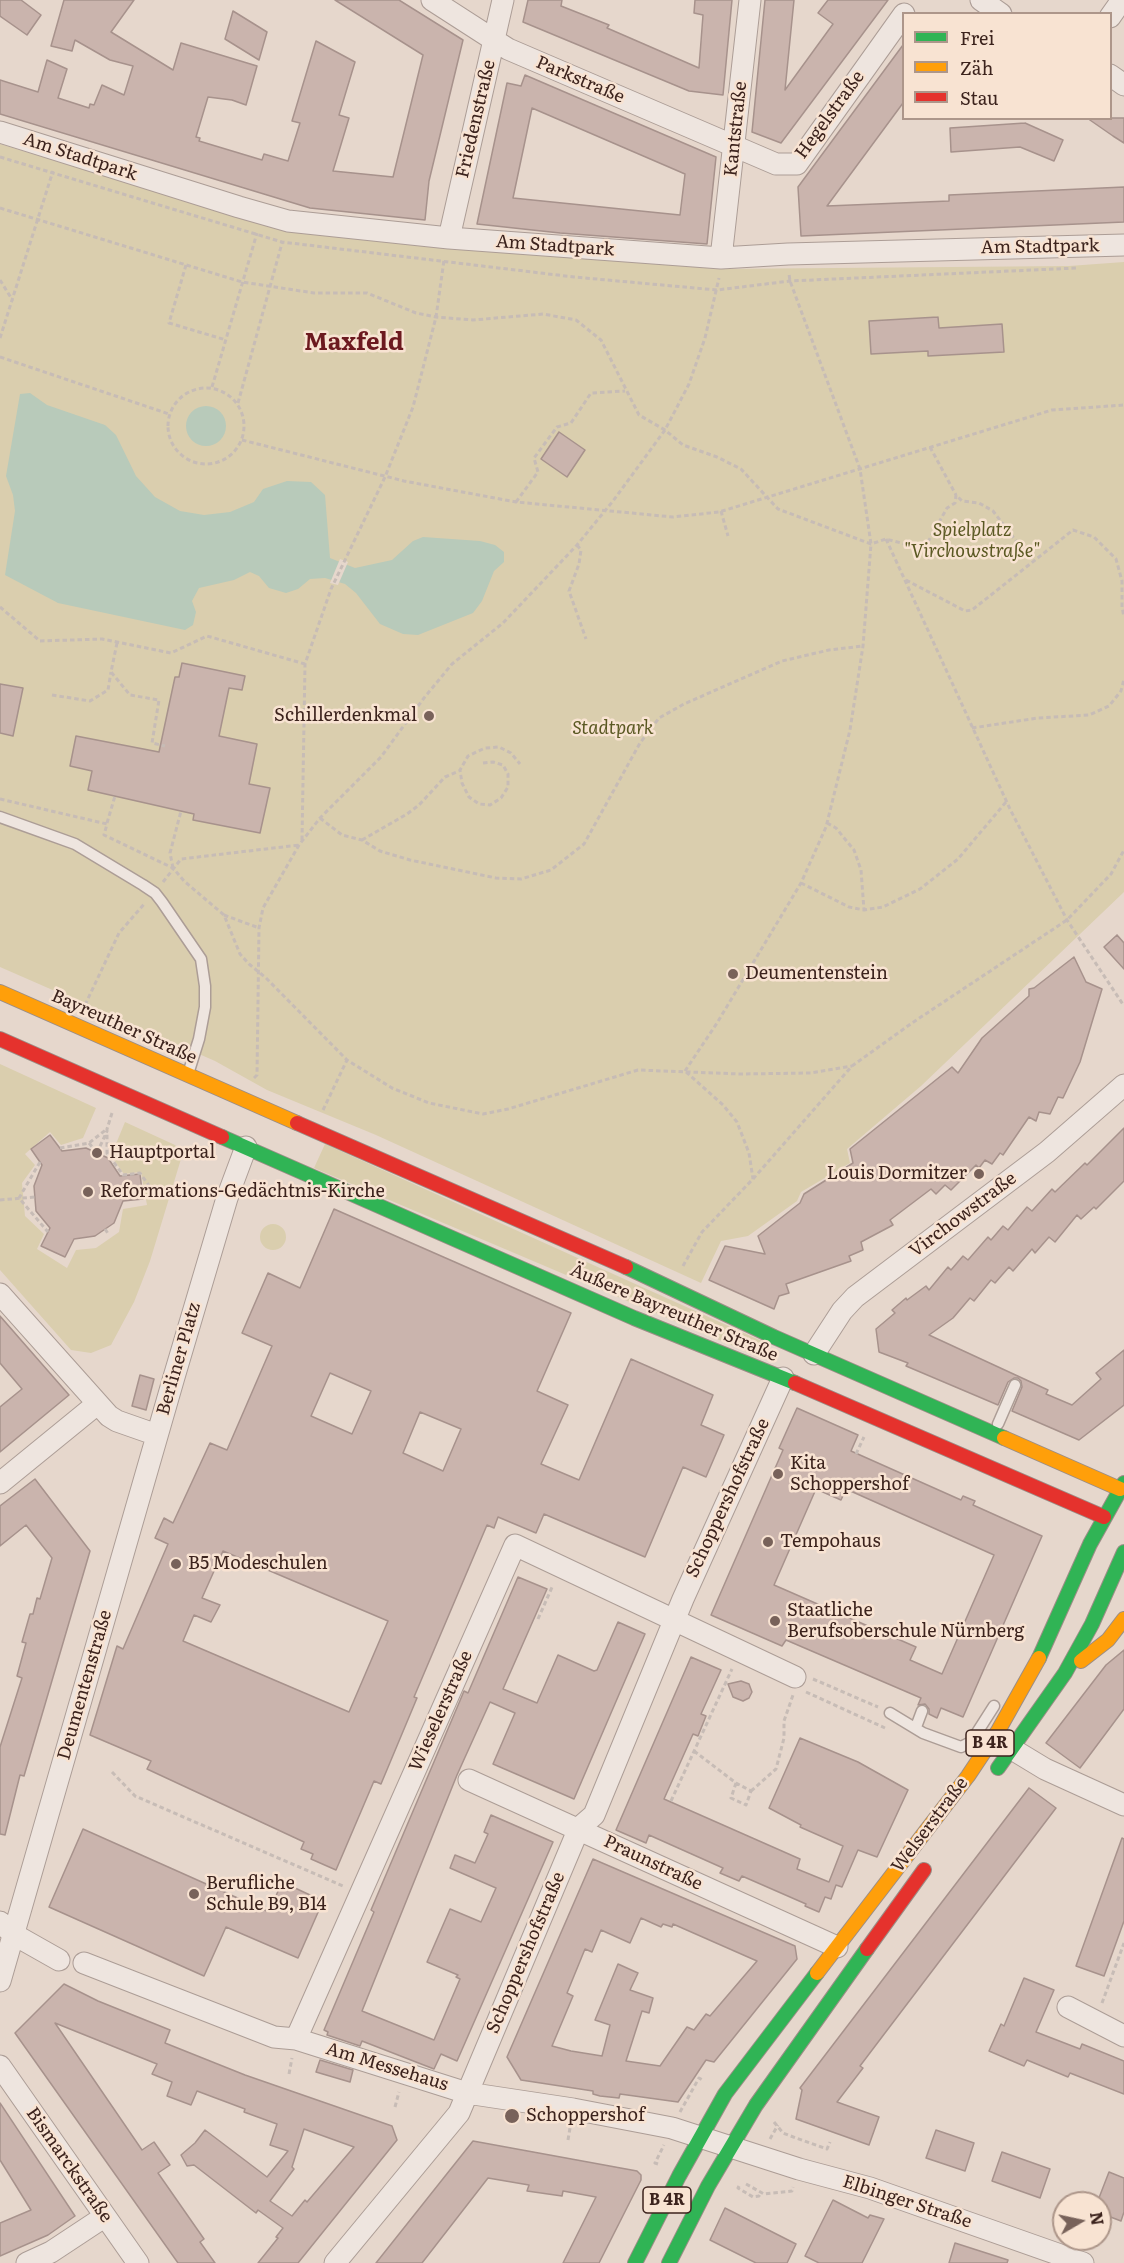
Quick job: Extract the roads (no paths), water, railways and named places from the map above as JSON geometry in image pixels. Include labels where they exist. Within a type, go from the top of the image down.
[{"type":"main road","name":"Bayreuther Straße","points":[[0,992],[233,1095]]},
{"type":"main road","name":"Äußere Bayreuther Straße","points":[[0,1039],[211,1131],[247,1142],[634,1318],[783,1378],[1109,1519]]},
{"type":"main road","name":"Äußere Bayreuther Straße","points":[[233,1095],[257,1111],[668,1285],[814,1354],[1123,1488]]},
{"type":"main road","name":"Welserstraße","points":[[635,2263],[699,2137],[725,2094],[968,1776],[998,1731],[1028,1678],[1123,1488]]},
{"type":"main road","name":"Welserstraße","points":[[989,1780],[1065,1673],[1092,1624],[1124,1552]]},
{"type":"main road","points":[[1065,1673],[1108,1640],[1124,1619]]},
{"type":"main road","name":"Welserstraße","points":[[669,2263],[730,2147],[756,2105],[931,1860]]},
{"type":"street","name":"Parkstraße","points":[[432,0],[508,49],[734,146]]},
{"type":"street","name":"Friedenstraße","points":[[449,238],[503,0]]},
{"type":"street","name":"Kantstraße","points":[[722,258],[750,0]]},
{"type":"street","points":[[981,0],[998,12]]},
{"type":"street","points":[[1112,14],[1122,0]]},
{"type":"street","name":"Hegelstraße","points":[[734,146],[776,164],[797,164],[902,17]]},
{"type":"street","name":"Am Stadtpark","points":[[0,132],[288,221],[449,238],[722,258],[788,254],[1124,245]]},
{"type":"street","name":"Virchowstraße","points":[[814,1354],[842,1311],[855,1297],[1047,1152],[1124,1085]]},
{"type":"street","name":"Berliner Platz","points":[[0,1294],[97,1404],[117,1421],[157,1435],[227,1198],[247,1142]]},
{"type":"street","name":"Schoppershofstraße","points":[[335,2263],[459,2113],[579,1828],[594,1815],[682,1599],[783,1378]]},
{"type":"street","points":[[0,1483],[97,1404]]},
{"type":"street","name":"Deumentenstraße","points":[[6,1928],[157,1435]]},
{"type":"street","name":"Wieselerstraße","points":[[296,2039],[515,1545],[675,1620]]},
{"type":"street","points":[[675,1620],[795,1682]]},
{"type":"street","points":[[1012,1749],[1045,1769],[1124,1805]]},
{"type":"street","name":"Praunstraße","points":[[469,1780],[837,1947]]},
{"type":"street","points":[[0,1981],[6,1928],[60,1960]]},
{"type":"street","name":"Am Messehaus","points":[[84,1963],[274,2037],[296,2039],[467,2093],[591,2112],[662,2126],[699,2137]]},
{"type":"street","points":[[1068,2007],[1124,2036]]},
{"type":"street","name":"Bismarckstraße","points":[[0,2066],[138,2263]]},
{"type":"street","points":[[699,2137],[730,2147]]},
{"type":"street","name":"Elbinger Straße","points":[[730,2147],[870,2188],[1055,2258],[1083,2263]]},
{"type":"street","points":[[27,2263],[51,2252],[104,2217]]},
{"type":"lane","points":[[0,817],[75,844],[154,893],[201,959],[205,1007],[196,1052],[188,1074]]},
{"type":"lane","points":[[998,1424],[1016,1385]]},
{"type":"lane","points":[[890,1713],[956,1747],[966,1746],[1007,1691],[1028,1678]]},
{"type":"lane","points":[[916,1727],[922,1711]]},
{"type":"place","name":"Schillerdenkmal","points":[[429,716]]},
{"type":"place","name":"Deumentenstein","points":[[733,974]]},
{"type":"place","name":"Hauptportal","points":[[97,1153]]},
{"type":"place","name":"Louis Dormitzer","points":[[979,1174]]},
{"type":"place","name":"Reformations-Gedächtnis-Kirche","points":[[88,1192]]},
{"type":"place","name":"Kita Schoppershof","points":[[778,1474]]},
{"type":"place","name":"Tempohaus","points":[[768,1542]]},
{"type":"place","name":"B5 Modeschulen","points":[[176,1564]]},
{"type":"place","name":"Staatliche Berufsoberschule Nürnberg","points":[[775,1621]]},
{"type":"place","name":"Berufliche Schule B9, B14","points":[[194,1894]]},
{"type":"place","name":"Schoppershof","points":[[512,2116]]},
{"type":"district","name":"Maxfeld","points":[[354,343]]},
{"type":"park label","name":"Spielplatz \"Virchowstraße\"","points":[[972,541]]},
{"type":"park label","name":"Stadtpark","points":[[613,729]]}]
